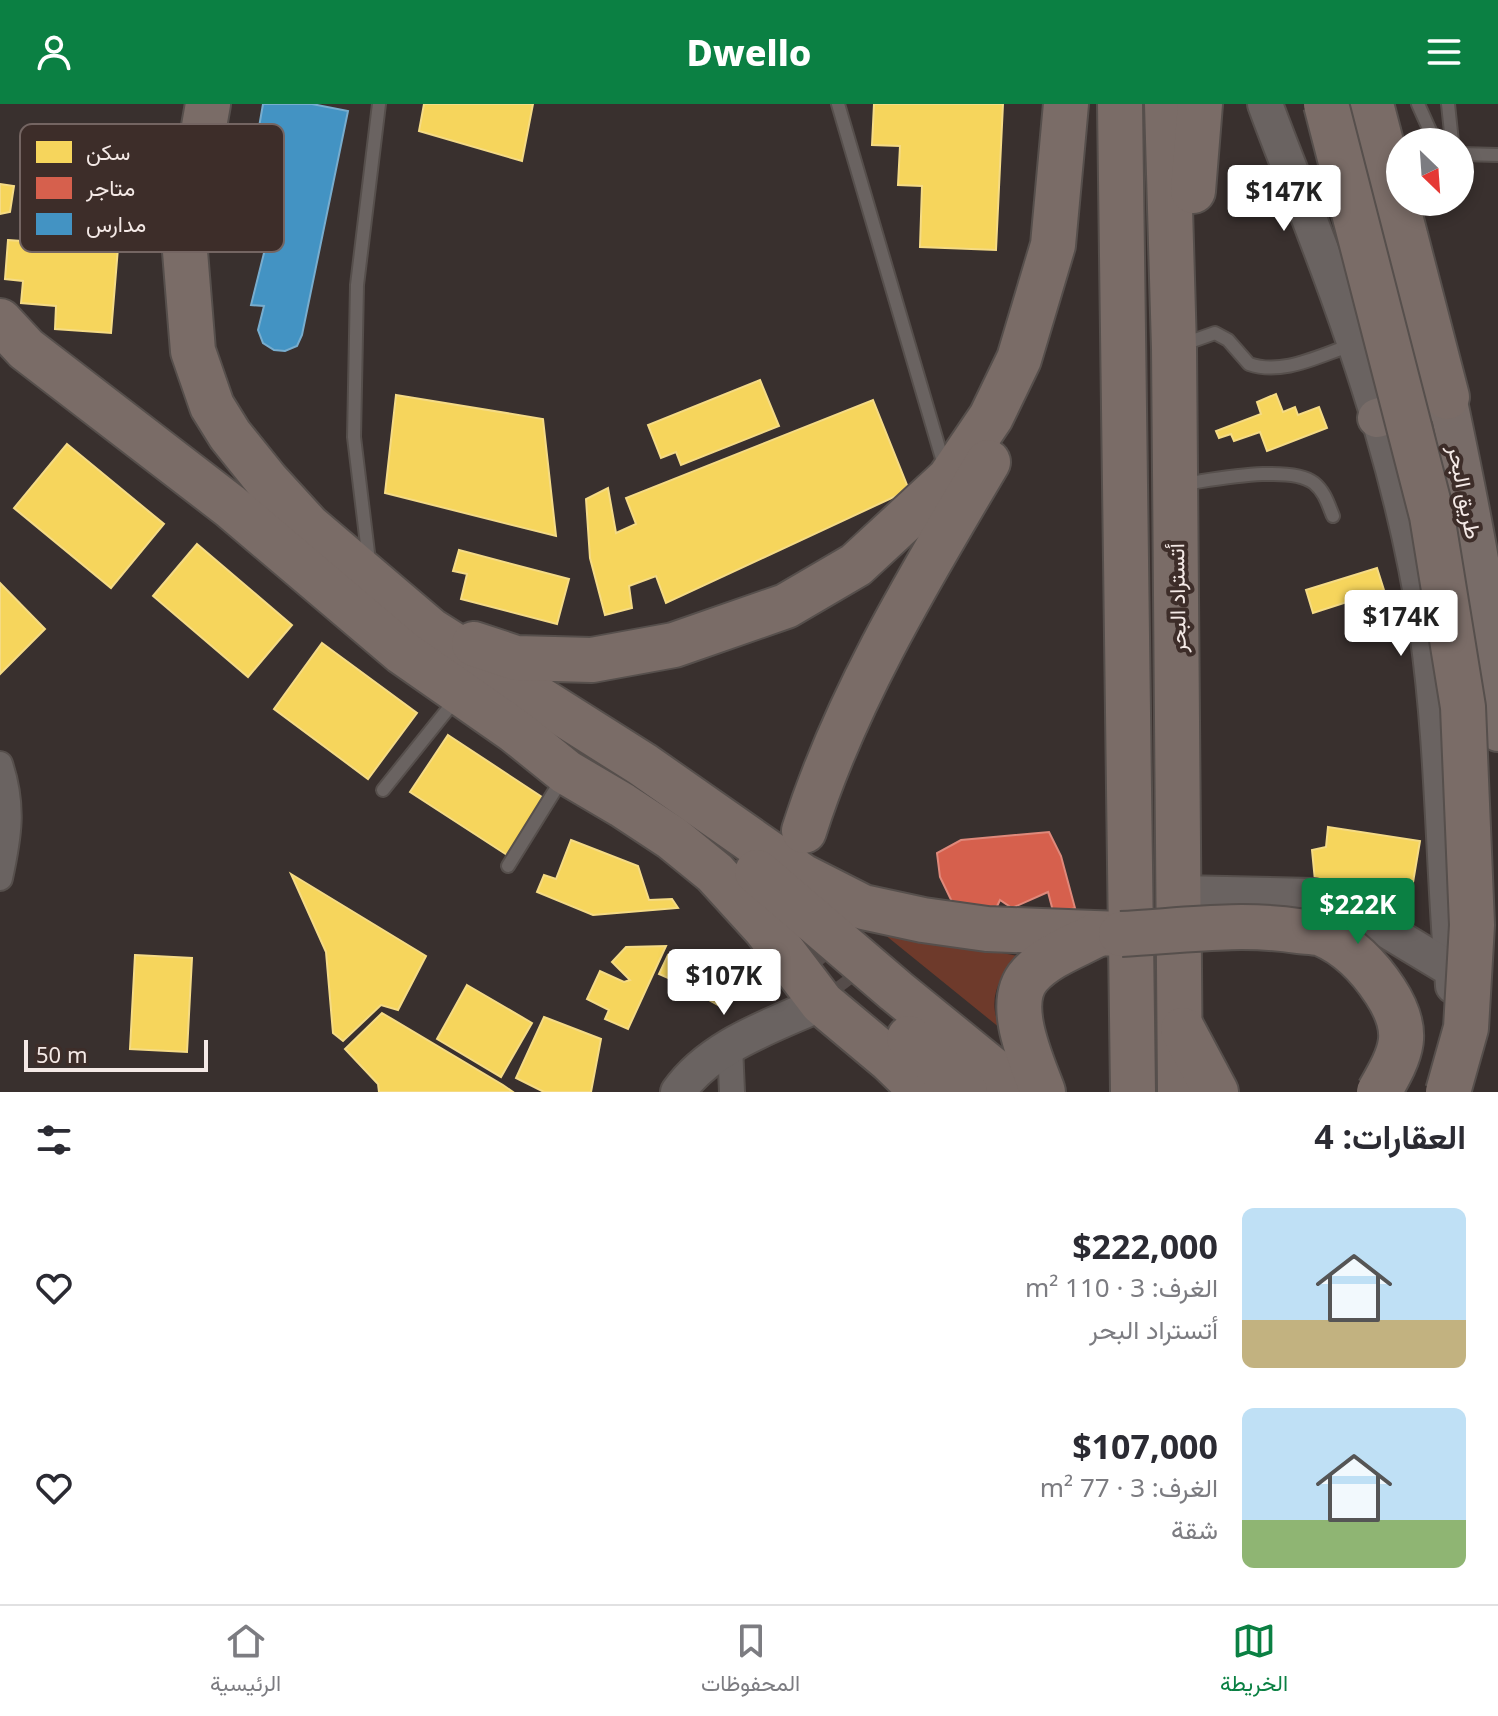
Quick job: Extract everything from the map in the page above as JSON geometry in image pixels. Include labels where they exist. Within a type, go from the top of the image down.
[{"type":"highway","points":[[186,124],[188,104]]},
{"type":"highway","points":[[204,124],[208,104]]},
{"type":"highway","points":[[804,831],[817,789],[893,624],[1013,420],[1036,361],[1053,245],[1066,104]]},
{"type":"highway","points":[[430,630],[516,658],[592,660],[674,645],[786,606],[856,565],[949,479],[991,417],[1019,359],[1053,245],[1087,104]]},
{"type":"highway","points":[[1120,104],[1133,1092]]},
{"type":"highway","name":"أتستراد البحر","points":[[1167,104],[1175,485],[1180,1092]]},
{"type":"highway","points":[[1172,327],[1189,253],[1200,104]]},
{"type":"highway","points":[[1326,104],[1432,516],[1463,707],[1472,925],[1466,1028],[1448,1092]]},
{"type":"highway","points":[[1371,104],[1447,397]]},
{"type":"highway","points":[[185,252],[193,351],[212,406],[230,435],[298,515],[430,630],[642,764],[802,876],[863,907],[987,929],[1101,933],[1245,928],[1321,934],[1353,954],[1374,974],[1393,1004],[1403,1035],[1392,1069],[1379,1092]]},
{"type":"highway","points":[[9,335],[230,506],[356,615],[566,772],[672,838],[715,873],[836,994],[965,1092]]},
{"type":"highway","points":[[515,731],[548,740],[578,754],[725,845],[1027,1091]]},
{"type":"highway","points":[[802,876],[1027,1091]]},
{"type":"highway","points":[[1027,1091],[1020,992],[1028,976],[1045,962],[1101,933]]},
{"type":"highway","points":[[836,994],[890,1060],[923,1092]]},
{"type":"highway","points":[[1181,1025],[1216,1092]]},
{"type":"main road","points":[[1377,418],[1447,397]]},
{"type":"main road","name":"طريق البحر","points":[[1447,397],[1473,518],[1492,640],[1498,732]]},
{"type":"street","points":[[1265,104],[1355,344],[1401,499],[1427,630],[1437,719],[1460,1092]]},
{"type":"street","points":[[0,764],[10,800],[10,819],[0,878]]},
{"type":"street","points":[[1180,893],[1313,896],[1341,903],[1452,970]]},
{"type":"street","points":[[678,1092],[694,1073],[730,1046],[836,994]]},
{"type":"street","points":[[730,1046],[732,1092]]},
{"type":"lane","points":[[372,580],[354,437],[357,285],[379,104]]},
{"type":"lane","points":[[838,104],[949,479]]},
{"type":"lane","points":[[1418,104],[1429,128]]},
{"type":"lane","points":[[1448,104],[1451,128]]},
{"type":"lane","points":[[1474,154],[1498,155]]},
{"type":"lane","points":[[1172,327],[1215,333],[1228,340],[1249,364],[1274,367],[1294,365],[1355,344]]},
{"type":"lane","points":[[1175,485],[1258,475],[1292,475],[1312,481],[1324,493],[1333,516]]},
{"type":"lane","points":[[383,790],[460,693]]},
{"type":"lane","points":[[508,866],[566,772]]},
{"type":"shaded area","points":[[879,930],[1018,956],[997,989],[995,1008],[1000,1028]]},
{"type":"building: سكن","points":[[424,104],[533,104],[522,161],[419,131]]},
{"type":"building: سكن","points":[[874,104],[1003,104],[996,250],[920,247],[922,186],[898,185],[900,146],[872,145]]},
{"type":"building: سكن","points":[[0,184],[14,186],[10,212],[0,214]]},
{"type":"building: سكن","points":[[8,240],[20,241],[20,252],[118,252],[111,333],[55,329],[56,306],[21,303],[23,281],[5,279]]},
{"type":"building: سكن","points":[[760,380],[779,426],[681,465],[676,452],[661,458],[648,425]]},
{"type":"building: سكن","points":[[1276,394],[1283,412],[1295,407],[1298,415],[1319,407],[1327,428],[1267,451],[1260,432],[1234,441],[1231,434],[1219,438],[1216,431],[1261,414],[1257,402]]},
{"type":"building: سكن","points":[[396,395],[543,419],[556,536],[385,493]]},
{"type":"building: سكن","points":[[873,400],[909,490],[666,603],[656,576],[629,586],[632,608],[605,615],[590,558],[586,499],[608,488],[616,533],[636,524],[626,498]]},
{"type":"building: سكن","points":[[67,444],[164,524],[111,588],[14,508]]},
{"type":"building: سكن","points":[[197,544],[292,625],[248,677],[153,596]]},
{"type":"building: سكن","points":[[459,550],[569,579],[557,624],[461,599],[467,574],[453,571]]},
{"type":"building: سكن","points":[[1377,568],[1384,590],[1313,613],[1306,590]]},
{"type":"building: سكن","points":[[0,583],[45,629],[0,674]]},
{"type":"building: سكن","points":[[322,643],[417,713],[368,779],[274,709]]},
{"type":"building: سكن","points":[[448,735],[545,799],[507,855],[410,792]]},
{"type":"building: سكن","points":[[1328,827],[1420,841],[1408,912],[1316,891],[1312,850],[1326,847]]},
{"type":"building: سكن","points":[[571,840],[638,866],[649,900],[672,899],[678,908],[593,915],[537,892],[544,875],[556,879]]},
{"type":"building: سكن","points":[[291,874],[426,956],[398,1010],[381,1005],[343,1041],[333,1033],[326,952]]},
{"type":"building: سكن","points":[[666,946],[628,1029],[605,1019],[609,1010],[587,999],[600,971],[624,982],[630,980],[612,962],[626,947]]},
{"type":"building: سكن","points":[[135,955],[192,958],[187,1052],[130,1049]]},
{"type":"building: سكن","points":[[668,955],[695,966],[686,986],[659,974]]},
{"type":"building: سكن","points":[[705,968],[732,982],[720,1006],[693,991]]},
{"type":"building: سكن","points":[[467,985],[532,1023],[501,1077],[437,1039]]},
{"type":"building: سكن","points":[[382,1013],[513,1092],[379,1092],[378,1084],[345,1049]]},
{"type":"building: سكن","points":[[544,1017],[601,1039],[591,1092],[544,1092],[516,1078]]},
{"type":"building: متاجر","points":[[1049,832],[1061,856],[1075,908],[1054,915],[1048,892],[1012,908],[1000,900],[992,917],[956,910],[940,877],[937,853],[961,840]]},
{"type":"building: مدارس","points":[[263,104],[312,104],[348,111],[302,335],[297,346],[285,351],[274,350],[263,343],[258,330],[264,306],[251,305],[264,252],[284,252],[284,124],[260,124]]},
{"type":"tunnel","points":[[809,920],[823,948],[851,985]]}]
